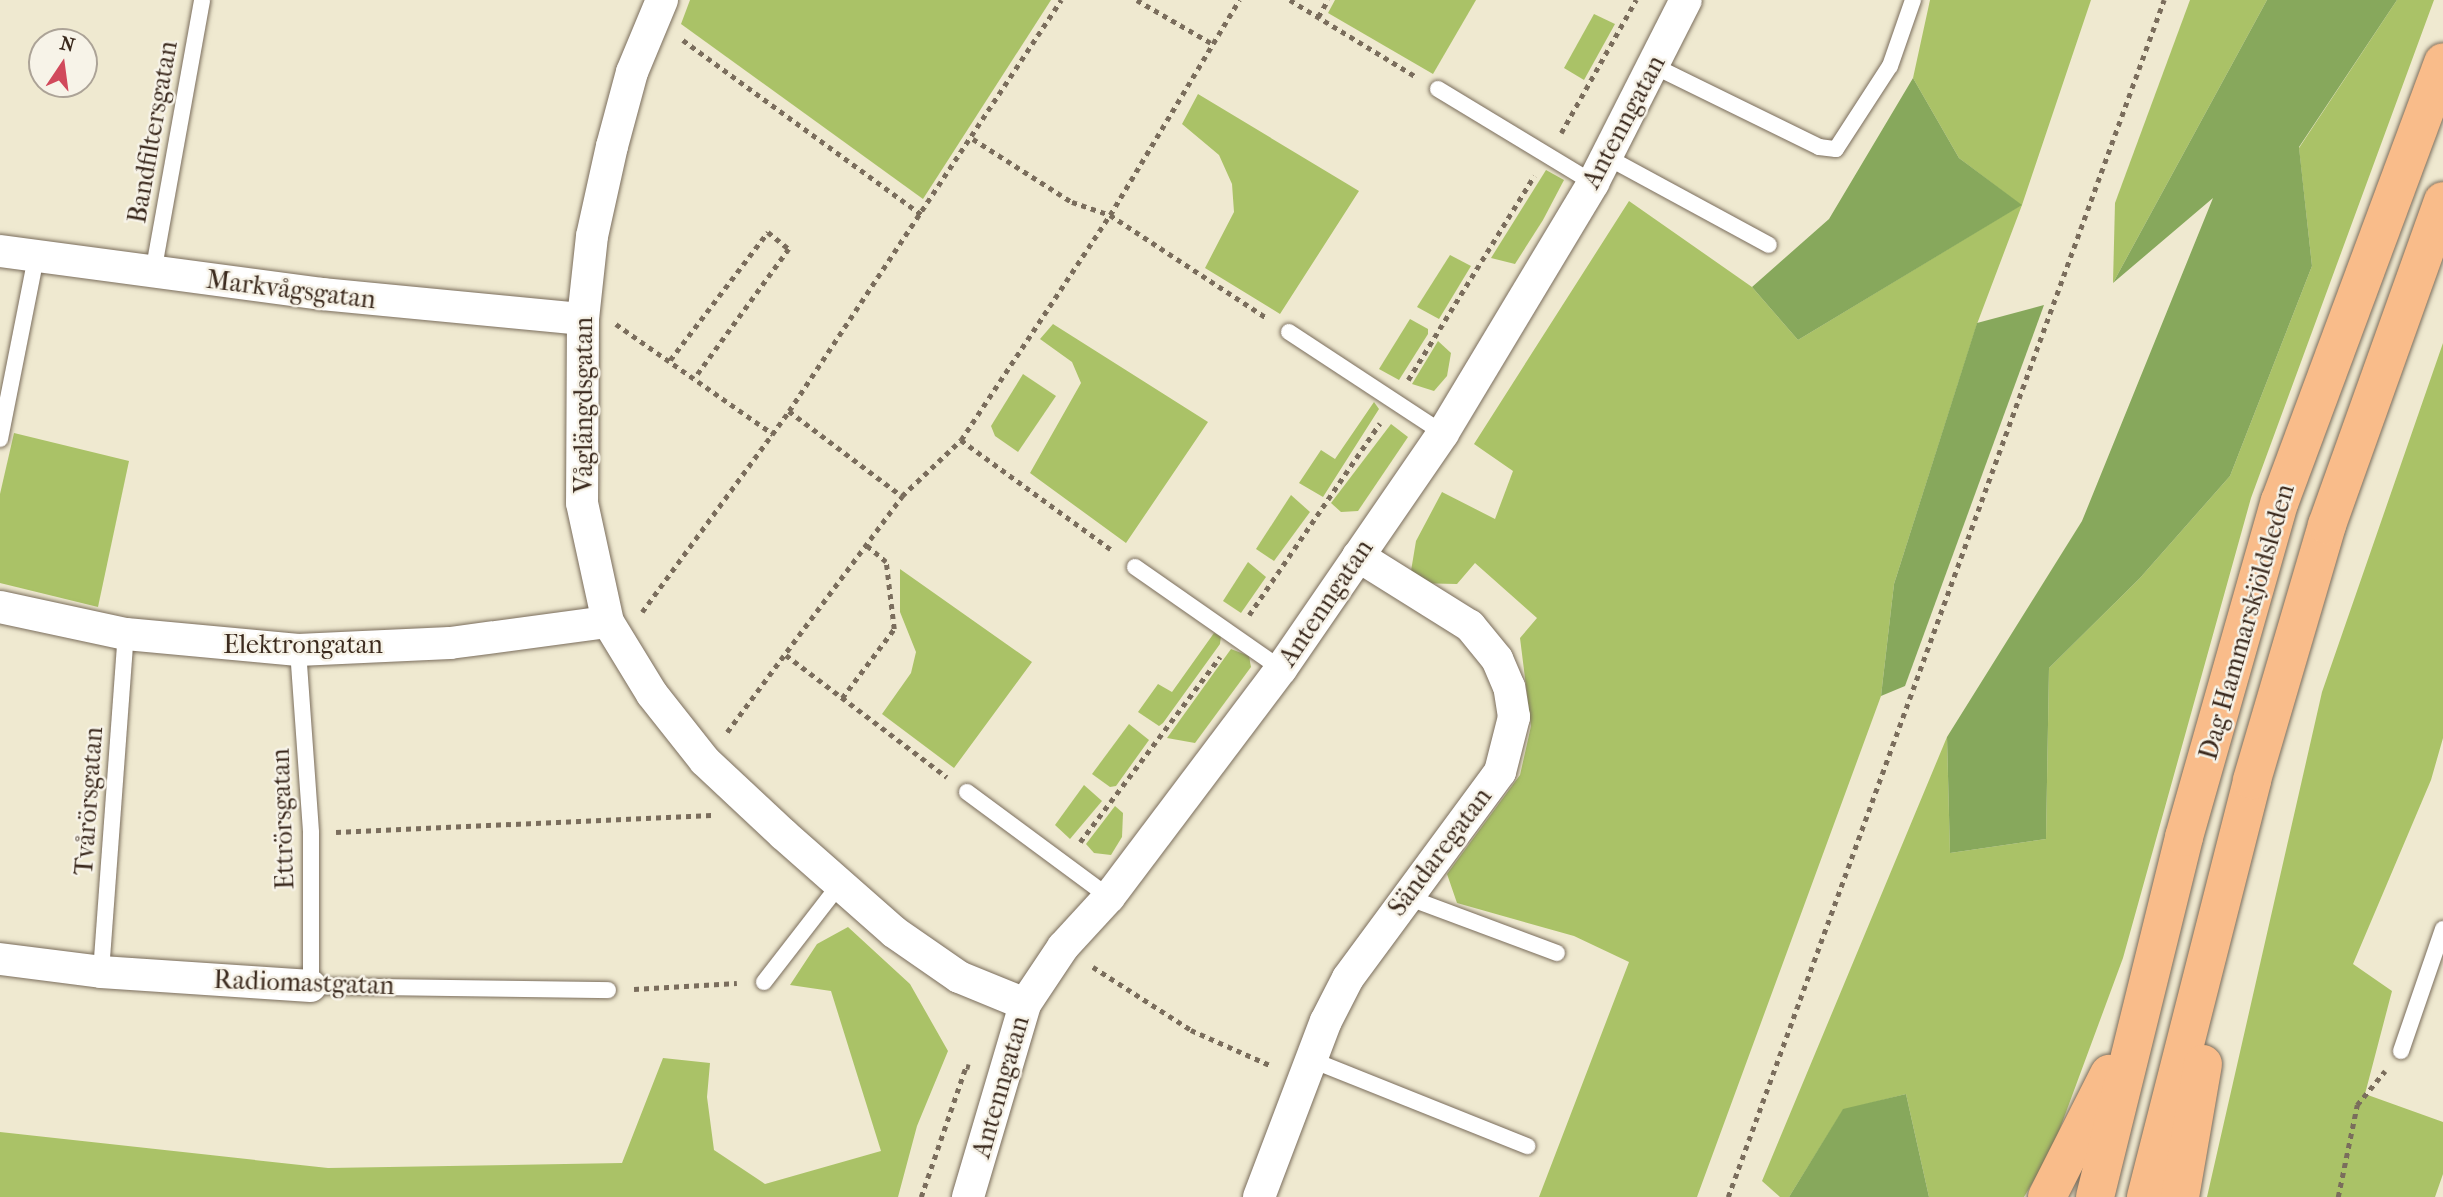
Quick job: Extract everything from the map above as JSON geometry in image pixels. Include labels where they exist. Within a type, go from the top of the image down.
[{"type":"main road","name":"Dag Hammarskjöldsleden","points":[[2095,1197],[2184,837],[2280,501],[2443,61]]},
{"type":"main road","name":"Dag Hammarskjöldsleden","points":[[2146,1197],[2213,942],[2252,780],[2327,525],[2443,201]]},
{"type":"main road","points":[[2180,1197],[2203,1062],[2213,942]]},
{"type":"main road","points":[[2047,1197],[2139,1013]]},
{"type":"street","name":"Antenngatan","points":[[968,1197],[1025,1004],[1063,947],[1109,897],[1282,669],[1443,433],[1600,170],[1686,0]]},
{"type":"street","name":"Våglängdsgatan","points":[[652,6],[612,146],[592,236],[583,319],[583,503],[608,622],[652,694],[705,761],[894,932],[959,977],[1025,1004]]},
{"type":"street","name":"Markvågsgatan","points":[[0,251],[153,273],[583,319]]},
{"type":"street","name":"Sändaregatan","points":[[1259,1197],[1308,1070],[1348,978],[1500,772],[1514,717],[1509,687],[1497,659],[1470,626],[1358,556]]},
{"type":"street","name":"Elektrongatan","points":[[0,607],[125,634],[298,650],[450,643],[608,622]]},
{"type":"street","name":"Radiomastgatan","points":[[0,959],[101,972],[311,986]]},
{"type":"lane","name":"Bandfiltersgatan","points":[[153,273],[202,0]]},
{"type":"lane","points":[[1654,66],[1819,147],[1836,149],[1890,66],[1913,0]]},
{"type":"lane","points":[[1438,89],[1547,154],[1600,170],[1769,245]]},
{"type":"lane","points":[[0,439],[36,258]]},
{"type":"lane","points":[[1289,332],[1443,433]]},
{"type":"lane","points":[[1135,567],[1282,669]]},
{"type":"lane","name":"Tvårörsgatan","points":[[101,972],[125,634]]},
{"type":"lane","name":"Ettrörsgatan","points":[[298,650],[311,833],[311,986]]},
{"type":"lane","points":[[967,792],[1109,897]]},
{"type":"lane","points":[[764,982],[840,884]]},
{"type":"lane","points":[[1407,897],[1556,953]]},
{"type":"lane","points":[[2401,1051],[2443,929]]},
{"type":"lane","name":"Radiomastgatan","points":[[311,986],[608,990]]},
{"type":"lane","points":[[1308,1070],[1527,1146]]},
{"type":"path","points":[[608,622],[640,614],[789,411],[973,139],[1061,0]]},
{"type":"path","points":[[1137,0],[1213,44]]},
{"type":"path","points":[[705,761],[902,496],[961,440],[1110,215],[1239,0]]},
{"type":"path","points":[[1290,0],[1438,89]]},
{"type":"path","points":[[1318,17],[1328,0]]},
{"type":"path","points":[[1063,864],[1235,636],[1395,401],[1547,154],[1636,0]]},
{"type":"path","points":[[1728,1197],[2164,0]]},
{"type":"path","points":[[652,6],[922,215]]},
{"type":"path","points":[[973,139],[1072,202],[1110,215],[1289,332]]},
{"type":"path","points":[[670,360],[768,232],[789,249],[695,377]]},
{"type":"path","points":[[583,319],[621,324],[772,433]]},
{"type":"path","points":[[789,411],[902,496]]},
{"type":"path","points":[[961,440],[1135,567]]},
{"type":"path","points":[[842,698],[894,629],[886,562],[866,545]]},
{"type":"path","points":[[786,655],[967,792]]},
{"type":"path","points":[[311,833],[725,814],[747,799]]},
{"type":"path","points":[[1063,947],[1191,1030],[1308,1070]]},
{"type":"path","points":[[608,990],[764,982]]},
{"type":"path","points":[[2338,1197],[2357,1105],[2401,1051]]},
{"type":"green space","points":[[690,0],[1051,0],[923,199],[681,24]]},
{"type":"green space","points":[[1335,0],[1476,0],[1433,74],[1328,13]]},
{"type":"green space","points":[[1930,0],[2091,0],[2022,205],[1977,324],[1894,584],[1881,696],[1697,1197],[1539,1197],[1629,962],[1574,936],[1457,903],[1447,874],[1520,775],[1531,726],[1520,638],[1537,618],[1475,563],[1457,584],[1409,583],[1416,541],[1442,492],[1495,519],[1513,471],[1474,444],[1629,201],[1752,287],[1798,340],[2021,205],[1959,158],[1913,78]]},
{"type":"green space","points":[[2190,0],[2267,0],[2113,283],[2115,203]]},
{"type":"green space","points":[[2267,0],[2397,0],[2299,147],[2312,266],[2230,476],[2140,578],[2049,668],[2046,839],[1950,853],[1947,737],[2082,521],[2213,198],[2113,283]]},
{"type":"green space","points":[[2397,0],[2434,0],[2251,498],[2123,958],[2052,1150],[2024,1197],[1929,1197],[1906,1094],[1843,1110],[1789,1197],[1780,1197],[1762,1181],[1947,737],[1950,853],[2046,839],[2049,668],[2140,578],[2230,476],[2312,266],[2299,148]]},
{"type":"green space","points":[[1594,14],[1615,24],[1584,80],[1564,68]]},
{"type":"green space","points":[[1913,78],[1959,158],[2022,205],[1798,340],[1752,287],[1829,219]]},
{"type":"green space","points":[[1198,94],[1359,191],[1280,314],[1205,268],[1234,212],[1232,184],[1219,155],[1182,124]]},
{"type":"green space","points":[[1546,170],[1564,180],[1543,220],[1515,264],[1491,258]]},
{"type":"green space","points":[[1450,255],[1471,266],[1439,319],[1417,307]]},
{"type":"green space","points":[[2044,305],[1905,686],[1881,696],[1894,584],[1977,323]]},
{"type":"green space","points":[[1410,319],[1428,329],[1428,334],[1399,380],[1379,369]]},
{"type":"green space","points":[[1053,324],[1208,422],[1126,543],[1030,473],[1081,383],[1072,362],[1040,339]]},
{"type":"green space","points":[[1438,341],[1451,353],[1447,376],[1434,391],[1412,384]]},
{"type":"green space","points":[[2443,343],[2443,738],[2431,780],[2353,964],[2392,991],[2365,1094],[2443,1122],[2443,1174],[2435,1197],[2207,1197],[2322,692]]},
{"type":"green space","points":[[1023,374],[1056,396],[1018,452],[995,436],[991,426]]},
{"type":"green space","points":[[1374,402],[1379,409],[1323,497],[1299,483],[1321,450],[1335,459]]},
{"type":"green space","points":[[1391,424],[1408,437],[1358,511],[1341,512],[1331,503]]},
{"type":"green space","points":[[14,433],[129,461],[98,607],[0,583],[0,494]]},
{"type":"green space","points":[[1291,495],[1310,512],[1274,561],[1256,549]]},
{"type":"green space","points":[[1248,562],[1266,577],[1241,613],[1223,601]]},
{"type":"green space","points":[[900,569],[1032,662],[954,768],[882,714],[911,673],[916,652],[900,612]]},
{"type":"green space","points":[[1214,633],[1221,636],[1220,644],[1163,723],[1159,726],[1138,712],[1158,684],[1172,692]]},
{"type":"green space","points":[[1231,649],[1249,656],[1251,667],[1195,743],[1167,738]]},
{"type":"green space","points":[[1129,724],[1149,740],[1116,786],[1110,787],[1092,774]]},
{"type":"green space","points":[[1084,785],[1102,801],[1070,839],[1055,825]]},
{"type":"green space","points":[[1115,806],[1123,813],[1122,837],[1111,855],[1094,853],[1086,844]]},
{"type":"green space","points":[[848,927],[910,984],[948,1051],[917,1126],[898,1197],[0,1197],[0,1132],[328,1168],[622,1163],[663,1058],[710,1063],[707,1097],[714,1150],[765,1184],[881,1151],[831,991],[790,985],[817,944]]},
{"type":"green space","points":[[1906,1094],[1929,1197],[1789,1197],[1843,1109]]}]
